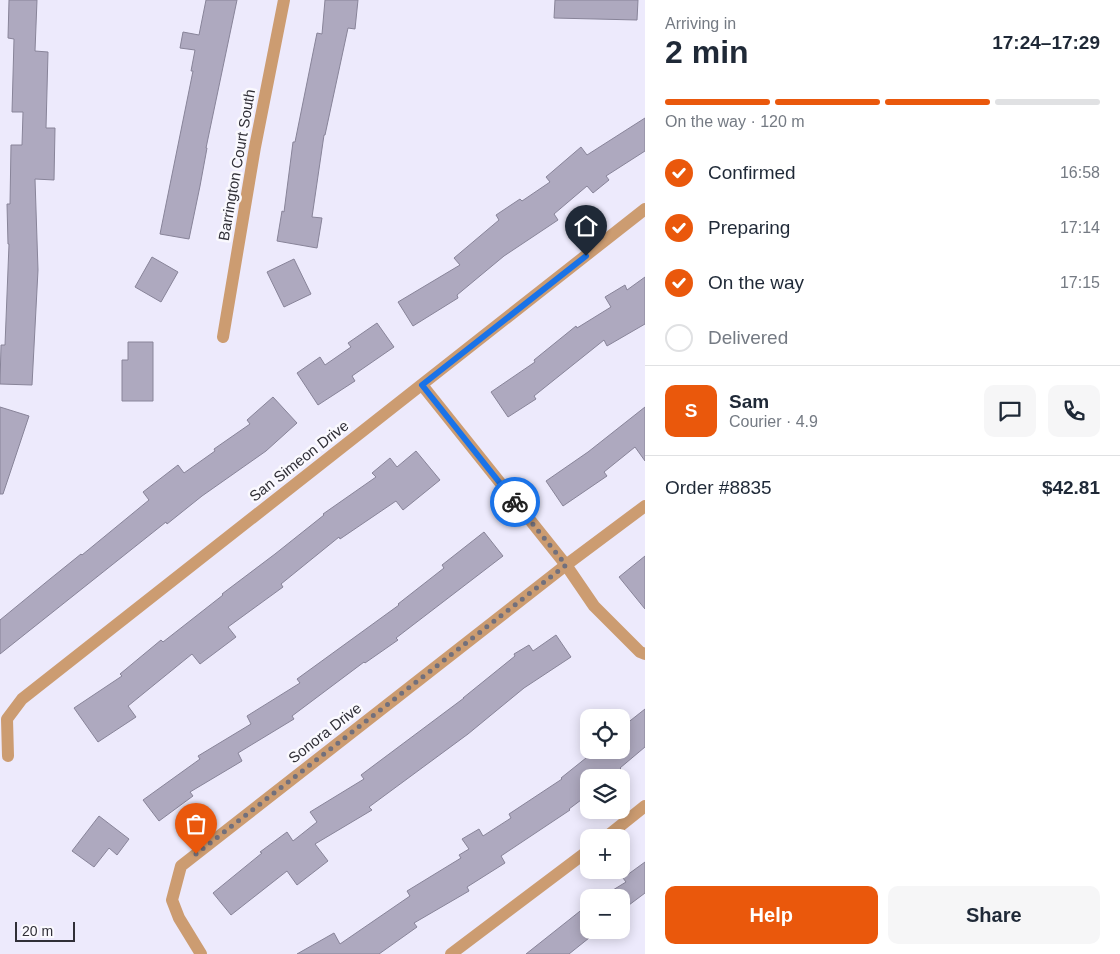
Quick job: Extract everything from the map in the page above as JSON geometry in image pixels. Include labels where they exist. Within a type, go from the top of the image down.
[{"type":"street","name":"Barrington Court South","points":[[223,337],[284,0]]},
{"type":"street","name":"San Simeon Drive","points":[[8,756],[7,719],[22,699],[645,209]]},
{"type":"street","points":[[422,385],[566,565],[594,606],[640,652],[645,654]]},
{"type":"street","name":"Sonora Drive","points":[[201,954],[179,918],[172,900],[181,866],[566,565],[645,506]]},
{"type":"street","points":[[616,829],[645,806]]},
{"type":"street","points":[[451,954],[580,857]]},
{"type":"building","points":[[9,0],[37,0],[35,51],[48,52],[46,128],[55,128],[54,180],[35,179],[38,270],[32,385],[0,384],[1,345],[5,345],[9,244],[7,204],[10,204],[11,145],[22,145],[23,112],[12,112],[14,39],[8,38]]},
{"type":"building","points":[[206,0],[237,0],[189,239],[160,234],[193,71],[191,71],[195,50],[180,48],[183,32],[199,35]]},
{"type":"building","points":[[325,0],[358,0],[355,29],[348,28],[324,135],[312,217],[322,218],[317,248],[277,241],[282,211],[284,212],[293,142],[295,142],[317,33],[322,34]]},
{"type":"building","points":[[555,0],[638,0],[637,20],[554,18]]},
{"type":"building","points":[[645,118],[645,151],[606,176],[609,180],[593,193],[587,186],[554,214],[558,220],[504,256],[457,295],[458,298],[413,326],[398,302],[460,265],[454,258],[499,220],[496,215],[520,199],[522,201],[550,182],[546,177],[581,147],[587,155]]},
{"type":"building","points":[[152,257],[178,272],[161,302],[135,287]]},
{"type":"building","points":[[294,259],[311,294],[284,307],[267,272]]},
{"type":"building","points":[[645,277],[645,324],[607,346],[604,340],[534,396],[536,399],[508,417],[491,392],[535,362],[534,360],[576,326],[577,328],[611,307],[605,297],[625,285],[627,290]]},
{"type":"building","points":[[377,323],[394,347],[352,376],[355,381],[318,405],[297,373],[320,357],[325,365],[351,347],[348,343]]},
{"type":"building","points":[[128,342],[153,342],[153,401],[122,401],[122,360],[128,360]]},
{"type":"building","points":[[273,397],[297,423],[266,451],[202,496],[167,524],[166,522],[0,654],[0,620],[149,500],[143,492],[178,465],[184,473],[215,451],[214,449],[250,424],[247,420]]},
{"type":"building","points":[[0,407],[29,416],[3,494],[0,494]]},
{"type":"building","points":[[645,407],[645,461],[635,447],[604,472],[607,476],[563,506],[546,481],[588,452]]},
{"type":"building","points":[[416,451],[440,480],[403,510],[396,501],[340,539],[339,537],[281,584],[283,587],[228,627],[236,637],[200,664],[192,654],[128,706],[136,717],[98,742],[74,708],[122,676],[120,674],[161,640],[163,642],[323,514],[376,477],[372,473],[390,458],[397,467]]},
{"type":"building","points":[[484,532],[503,556],[396,638],[398,640],[364,662],[292,716],[294,719],[238,753],[242,761],[190,792],[193,796],[159,821],[143,800],[200,759],[198,756],[251,724],[247,716],[300,683],[297,679],[399,605],[444,568],[442,565]]},
{"type":"building","points":[[645,556],[645,609],[619,577]]},
{"type":"building","points":[[556,635],[571,657],[524,688],[468,734],[369,807],[372,810],[315,844],[328,861],[297,885],[287,871],[231,915],[213,893],[262,853],[260,852],[287,832],[293,841],[317,822],[310,812],[364,779],[361,775],[464,698],[515,656],[514,654],[529,645],[533,651]]},
{"type":"building","points":[[645,709],[645,747],[621,769],[580,769],[580,801],[570,810],[501,856],[505,863],[467,887],[469,891],[414,923],[417,927],[379,954],[297,954],[334,933],[340,944],[410,896],[407,891],[461,858],[459,855],[469,849],[462,839],[479,829],[483,836],[511,818],[509,814],[562,779],[585,759],[630,759],[630,721]]},
{"type":"building","points":[[99,816],[129,839],[117,855],[109,848],[94,867],[72,851]]},
{"type":"building","points":[[645,862],[645,893],[630,904],[630,889],[615,889],[626,882],[624,879],[630,879],[630,873]]},
{"type":"building","points":[[580,911],[580,939],[588,939],[569,954],[526,954]]},
{"type":"way so far","points":[[196,854],[566,565],[515,502]]},
{"type":"route","points":[[515,502],[422,385],[586,256]]}]
